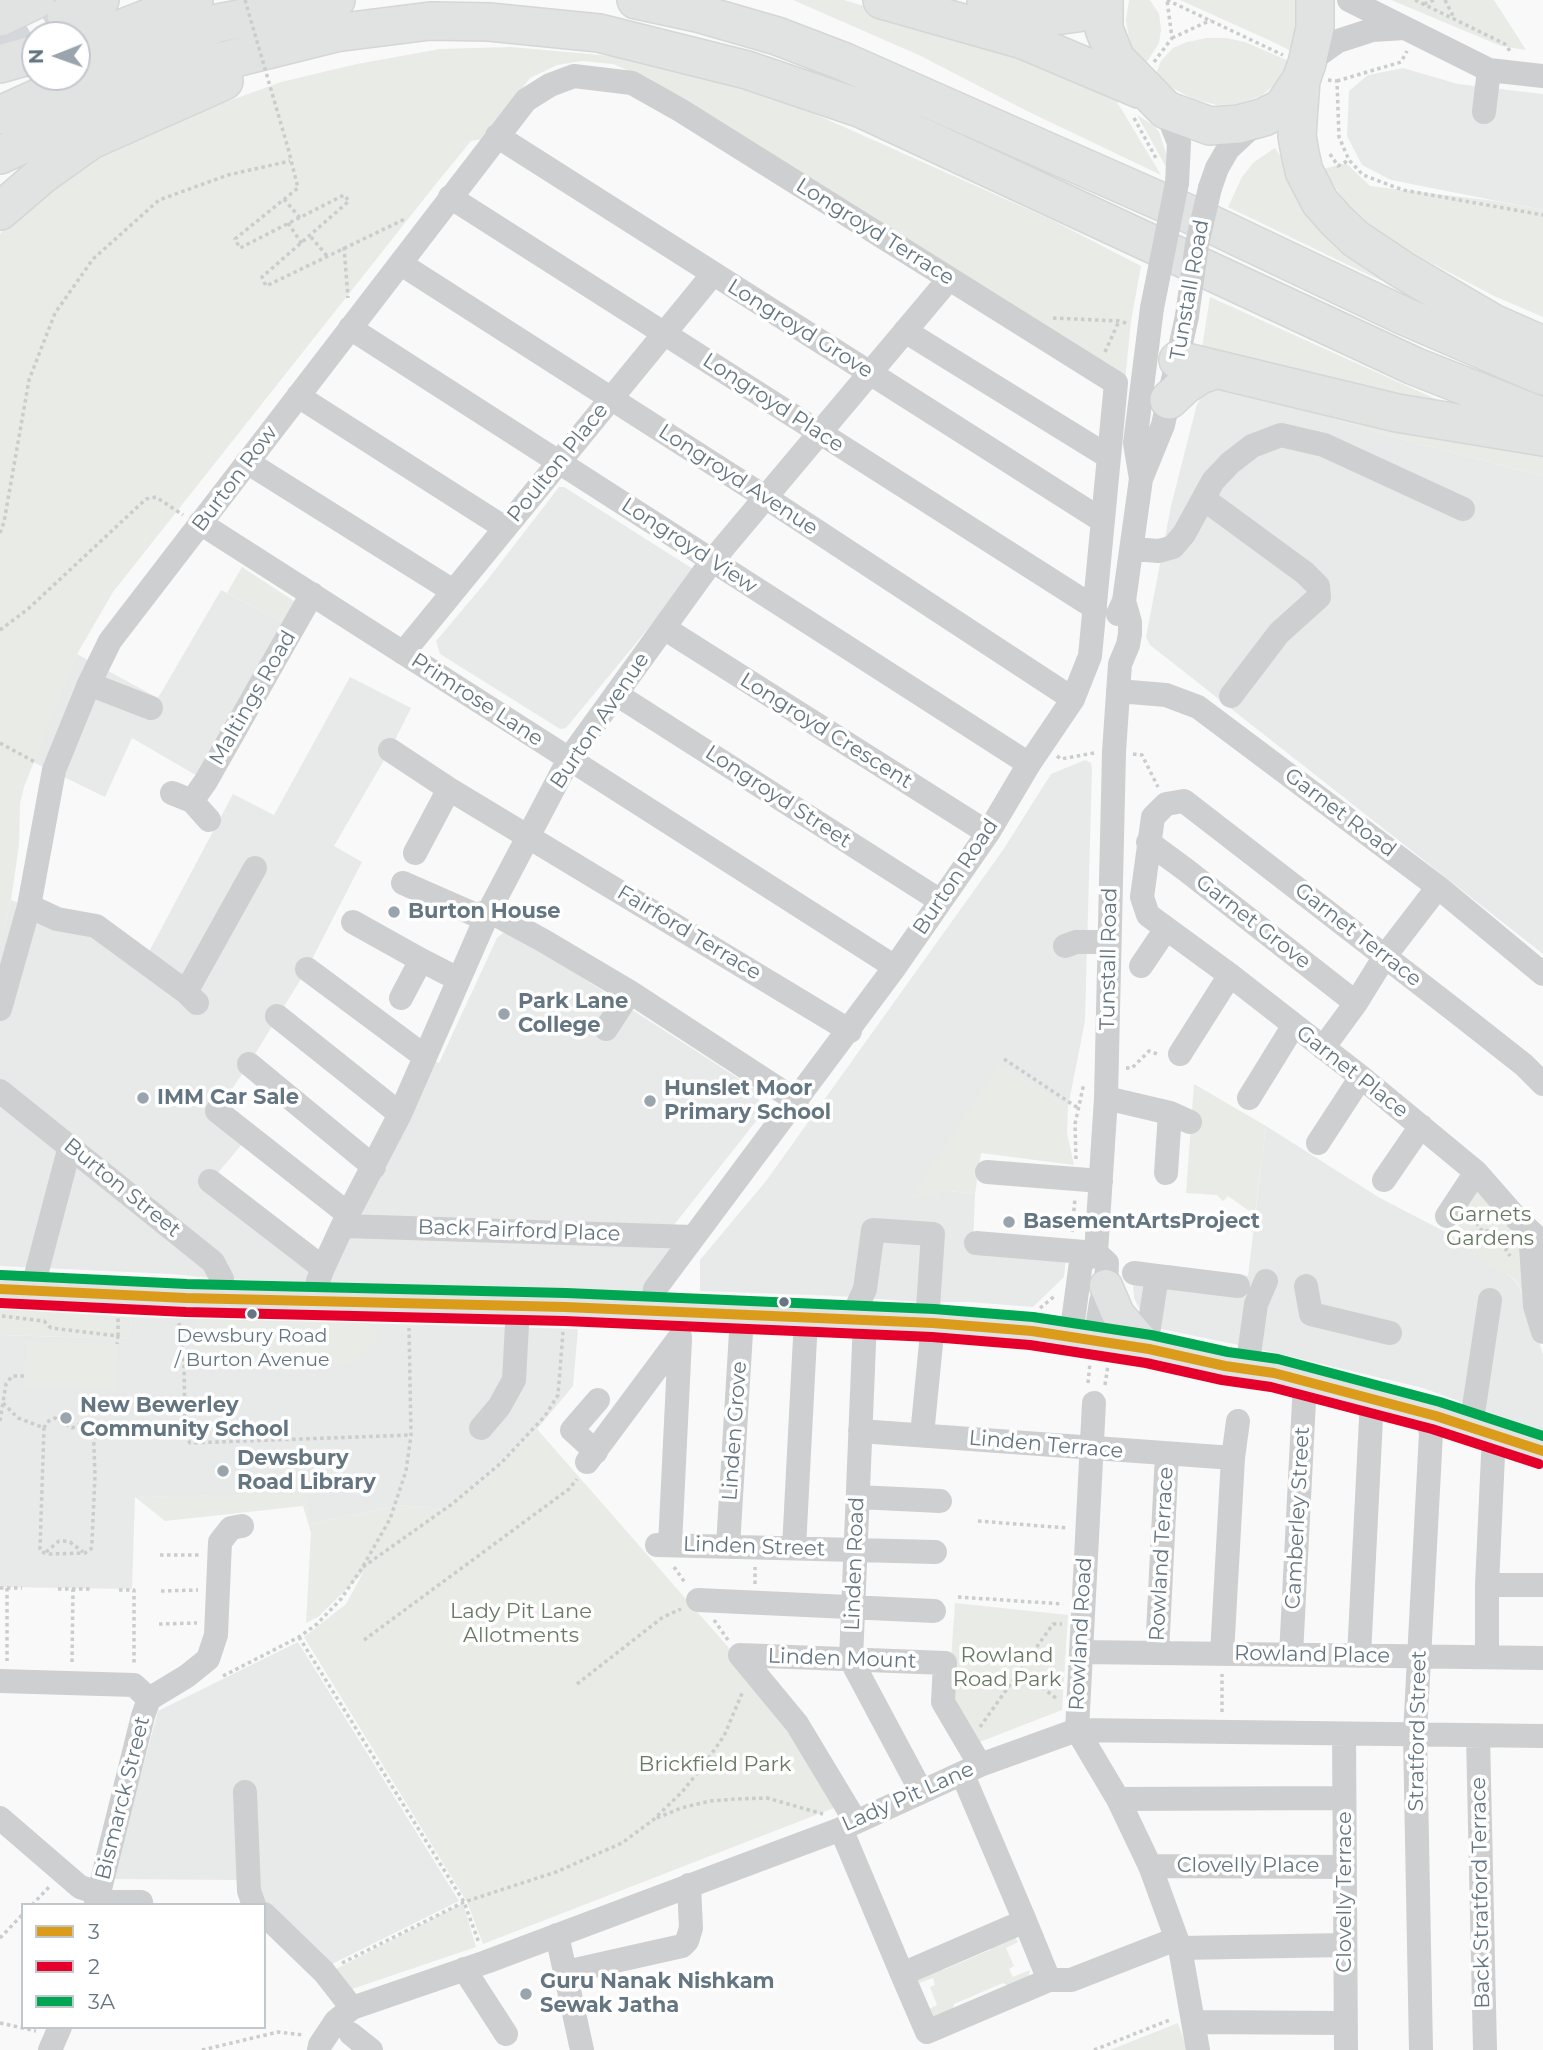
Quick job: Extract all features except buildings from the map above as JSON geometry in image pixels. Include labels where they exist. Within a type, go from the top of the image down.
[{"type":"highway","points":[[59,19],[100,0]]},
{"type":"highway","points":[[0,17],[59,19],[110,33],[194,0]]},
{"type":"highway","points":[[636,0],[701,14],[777,36],[933,100],[1196,217],[1404,316],[1543,376]]},
{"type":"highway","points":[[723,0],[870,58],[1117,183]]},
{"type":"highway","points":[[882,0],[1023,40],[1210,126],[1239,124],[1264,117],[1282,108],[1313,73]]},
{"type":"highway","points":[[975,0],[1041,18],[1077,13],[1103,1],[1104,29],[1116,59],[1149,97]]},
{"type":"highway","points":[[1315,0],[1313,73],[1297,135],[1304,171],[1320,202],[1356,239],[1401,269],[1493,323],[1543,345]]},
{"type":"highway","points":[[0,115],[128,57],[218,23],[335,17],[489,22],[599,33],[734,66],[862,108],[1414,366],[1543,417]]},
{"type":"highway","points":[[0,155],[161,81],[335,17]]},
{"type":"highway","points":[[0,211],[41,175],[91,141],[335,17]]},
{"type":"highway","points":[[0,64],[21,58]]},
{"type":"highway","points":[[1178,360],[1397,412],[1543,437]]},
{"type":"highway","points":[[1169,400],[1200,375],[1215,370]]},
{"type":"main road","points":[[1132,1278],[1118,1314],[1149,1349]]},
{"type":"main road","points":[[0,1289],[565,1307],[672,1322],[742,1316],[930,1323],[1083,1338],[1305,1381],[1371,1411],[1428,1426],[1482,1430],[1543,1451]]},
{"type":"street","points":[[1349,0],[1489,69],[1535,76]]},
{"type":"street","points":[[1313,73],[1338,41],[1372,30],[1411,31]]},
{"type":"street","points":[[1484,112],[1489,69]]},
{"type":"street","name":"Burton Row","points":[[0,1009],[29,906],[54,770],[89,684],[110,641],[526,100],[550,85],[574,76],[632,82]]},
{"type":"street","name":"Longroyd Terrace","points":[[632,82],[1107,376]]},
{"type":"street","name":"Tunstall Road","points":[[1096,1254],[1107,1098],[1113,764],[1120,664],[1113,644],[1115,622],[1124,601],[1141,478],[1135,443],[1145,324],[1177,183],[1179,143],[1149,97]]},
{"type":"street","name":"Tunstall Road","points":[[1141,478],[1155,448],[1169,400],[1187,316],[1197,244],[1210,188],[1228,149],[1264,117]]},
{"type":"street","name":"Longroyd Grove","points":[[497,136],[1103,521]]},
{"type":"street","name":"Longroyd Place","points":[[450,197],[1095,608]]},
{"type":"street","name":"Longroyd Avenue","points":[[401,264],[765,497],[1073,699]]},
{"type":"street","name":"Poulton Place","points":[[403,653],[713,274]]},
{"type":"street","name":"Burton Avenue","points":[[317,1301],[318,1281],[323,1268],[400,1114],[489,911],[569,759],[712,561],[949,279]]},
{"type":"street","points":[[1145,324],[1162,351],[1178,360]]},
{"type":"street","name":"Longroyd View","points":[[350,328],[1029,765]]},
{"type":"street","points":[[905,331],[1109,457]]},
{"type":"street","name":"Burton Road","points":[[672,1322],[655,1289],[850,1031],[988,833],[1073,699],[1090,656],[1109,457],[1107,376]]},
{"type":"street","points":[[298,396],[505,528]]},
{"type":"street","points":[[1132,549],[1159,551],[1173,547],[1184,534],[1213,481],[1230,463],[1252,446],[1281,435],[1324,446],[1464,509]]},
{"type":"street","points":[[247,462],[453,591]]},
{"type":"street","points":[[1203,499],[1305,573],[1318,586],[1319,597],[1279,634],[1231,696]]},
{"type":"street","name":"Primrose Lane","points":[[199,524],[895,967]]},
{"type":"street","name":"Maltings Road","points":[[209,820],[182,797],[206,781],[312,594]]},
{"type":"street","name":"Longroyd Crescent","points":[[664,628],[988,833]]},
{"type":"street","points":[[89,684],[151,709]]},
{"type":"street","name":"Garnet Road","points":[[1118,691],[1166,695],[1198,707],[1438,887],[1542,971]]},
{"type":"street","name":"Longroyd Street","points":[[616,694],[940,900]]},
{"type":"street","name":"Fairford Terrace","points":[[390,750],[449,789],[850,1031]]},
{"type":"street","points":[[415,853],[449,789]]},
{"type":"street","name":"Garnet Terrace","points":[[1166,804],[1184,801],[1524,1065],[1543,1084]]},
{"type":"street","name":"Tunstall Road","points":[[1141,966],[1156,922],[1142,897],[1148,842],[1153,817],[1166,804]]},
{"type":"street","name":"Garnet Grove","points":[[1148,842],[1356,1003]]},
{"type":"street","points":[[29,906],[57,919],[96,926],[192,997],[255,868]]},
{"type":"street","points":[[403,883],[476,915],[489,911],[630,992],[797,1101]]},
{"type":"street","points":[[1323,1048],[1356,1003],[1385,956],[1438,887]]},
{"type":"street","points":[[353,922],[458,979]]},
{"type":"street","name":"Garnet Place","points":[[1156,922],[1230,975],[1421,1126],[1476,1172],[1536,1237]]},
{"type":"street","points":[[1065,946],[1076,942],[1109,942]]},
{"type":"street","points":[[401,998],[421,960]]},
{"type":"street","points":[[307,969],[424,1056]]},
{"type":"street","points":[[1180,1054],[1230,975]]},
{"type":"street","points":[[606,1029],[630,992]]},
{"type":"street","points":[[278,1016],[400,1114]]},
{"type":"street","points":[[1248,1097],[1294,1025]]},
{"type":"street","points":[[249,1065],[374,1167]]},
{"type":"street","points":[[1318,1143],[1361,1077]]},
{"type":"street","name":"Burton Street","points":[[0,1091],[213,1262],[222,1279],[223,1298]]},
{"type":"street","points":[[1107,1098],[1180,1117],[1166,1173]]},
{"type":"street","points":[[217,1111],[346,1220]]},
{"type":"street","points":[[1384,1180],[1421,1126]]},
{"type":"street","points":[[32,1290],[70,1146]]},
{"type":"street","points":[[987,1172],[1101,1181]]},
{"type":"street","points":[[1447,1216],[1476,1172]]},
{"type":"street","points":[[210,1181],[323,1268]]},
{"type":"street","name":"Back Fairford Place","points":[[346,1220],[693,1237]]},
{"type":"street","points":[[858,1320],[873,1230],[933,1234],[922,1435]]},
{"type":"street","points":[[1536,1237],[1535,1306],[1543,1332]]},
{"type":"street","points":[[976,1243],[1096,1254]]},
{"type":"street","name":"Tunstall Road","points":[[1083,1338],[1101,1302],[1132,1278],[1096,1254]]},
{"type":"street","name":"Tunstall Road","points":[[1083,1338],[1082,1262],[1096,1254]]},
{"type":"street","points":[[1149,1349],[1132,1278],[1238,1286]]},
{"type":"street","points":[[1247,1369],[1256,1304],[1266,1281]]},
{"type":"street","points":[[1306,1286],[1311,1314],[1390,1333]]},
{"type":"street","points":[[1487,1657],[1482,1430],[1490,1300]]},
{"type":"street","points":[[481,1428],[499,1406],[514,1380],[518,1306]]},
{"type":"street","name":"Linden Grove","points":[[728,1546],[742,1316]]},
{"type":"street","points":[[794,1548],[806,1319]]},
{"type":"street","name":"Linden Road","points":[[858,1320],[864,1357],[851,1660],[920,1791]]},
{"type":"street","points":[[598,1400],[572,1430],[592,1457],[672,1322]]},
{"type":"street","name":"Linden Street","points":[[672,1322],[663,1545],[935,1552]]},
{"type":"street","name":"Camberley Street","points":[[1291,1655],[1305,1381]]},
{"type":"street","name":"Rowland Road","points":[[1094,1403],[1077,1730],[1118,1799],[1150,1866],[1178,1944],[1198,2050]]},
{"type":"street","points":[[1359,1656],[1371,1411]]},
{"type":"street","points":[[1222,1654],[1233,1458],[1238,1421]]},
{"type":"street","name":"Stratford Street","points":[[1421,2050],[1415,1734],[1428,1426]]},
{"type":"street","name":"Linden Terrace","points":[[860,1431],[1233,1458]]},
{"type":"street","name":"Rowland Terrace","points":[[1157,1653],[1167,1454]]},
{"type":"street","points":[[858,1497],[940,1502]]},
{"type":"street","points":[[219,1554],[220,1542],[231,1528],[242,1526]]},
{"type":"street","name":"Bismarck Street","points":[[97,1900],[143,1716],[142,1692],[187,1676],[208,1658],[216,1635],[219,1554]]},
{"type":"street","points":[[1487,1585],[1543,1585]]},
{"type":"street","points":[[698,1600],[934,1611]]},
{"type":"street","name":"Rowland Place","points":[[1081,1652],[1543,1658]]},
{"type":"street","points":[[745,1661],[796,1724],[843,1827],[930,2041],[1049,1980],[1071,1980],[1178,1944],[1345,1945]]},
{"type":"street","name":"Linden Mount","points":[[745,1661],[944,1663],[943,1702],[971,1769]]},
{"type":"street","points":[[4,1681],[72,1682],[142,1692]]},
{"type":"street","name":"Lady Pit Lane","points":[[320,2048],[336,2021],[352,2008],[557,1935],[843,1827],[971,1769],[1077,1730],[1543,1736]]},
{"type":"street","name":"Clovelly Terrace","points":[[1344,1734],[1346,2050]]},
{"type":"street","name":"Back Stratford Terrace","points":[[1478,1735],[1485,2050]]},
{"type":"street","points":[[971,1769],[1049,1980]]},
{"type":"street","points":[[246,1792],[249,1891],[253,1903]]},
{"type":"street","points":[[1118,1799],[1345,1798]]},
{"type":"street","points":[[0,1818],[97,1900],[141,1902]]},
{"type":"street","name":"Clovelly Place","points":[[1150,1866],[1345,1867]]},
{"type":"street","points":[[566,1972],[682,1946],[687,1941],[691,1928],[689,1885]]},
{"type":"street","points":[[266,1916],[324,1972],[352,2008]]},
{"type":"street","points":[[902,1974],[1025,1921]]},
{"type":"street","points":[[557,1935],[582,2050]]},
{"type":"street","points":[[475,1965],[506,2035]]},
{"type":"street","points":[[1191,2017],[1345,2023]]},
{"type":"street","points":[[351,2034],[371,2050]]},
{"type":"path","points":[[245,0],[299,188],[234,239],[240,248],[344,195],[349,201],[311,237],[262,277],[266,286],[418,212],[430,223]]},
{"type":"path","points":[[1159,163],[1149,97],[1172,38],[1167,0]]},
{"type":"path","points":[[1167,0],[1313,73],[1401,62],[1411,31]]},
{"type":"path","points":[[1415,0],[1506,44],[1535,76]]},
{"type":"path","points":[[1424,4],[1434,0]]},
{"type":"path","points":[[1445,0],[1455,20]]},
{"type":"path","points":[[1172,38],[1211,20]]},
{"type":"path","points":[[1313,73],[1349,160],[1363,175],[1403,190],[1543,215]]},
{"type":"path","points":[[0,533],[29,380],[55,313],[93,259],[159,200],[228,175],[291,160]]},
{"type":"path","points":[[284,199],[300,218]]},
{"type":"path","points":[[288,223],[302,244]]},
{"type":"path","points":[[311,237],[327,256]]},
{"type":"path","points":[[344,247],[350,328]]},
{"type":"path","points":[[1009,316],[1145,324]]},
{"type":"path","points":[[1107,376],[1119,321]]},
{"type":"path","points":[[0,630],[28,609],[146,499],[156,497],[199,524]]},
{"type":"path","points":[[0,743],[33,762],[54,770]]},
{"type":"path","points":[[1107,1070],[1132,1068],[1149,1051],[1161,1056],[1180,1054]]},
{"type":"path","points":[[1004,1059],[1078,1108]]},
{"type":"path","points":[[215,1679],[299,1637],[317,1624],[341,1599],[390,1519],[406,1471],[411,1435],[408,1303]]},
{"type":"path","points":[[362,1568],[452,1504],[501,1463],[545,1416],[558,1395],[565,1307]]},
{"type":"path","points":[[117,1344],[118,1312]]},
{"type":"path","points":[[0,1315],[44,1321],[51,1328],[118,1336]]},
{"type":"path","points":[[178,1315],[184,1363],[185,1435],[190,1443],[411,1435]]},
{"type":"path","points":[[0,1421],[6,1384],[10,1378],[25,1376]]},
{"type":"path","points":[[3,1404],[18,1418],[44,1428]]},
{"type":"path","points":[[55,1418],[72,1429],[84,1422],[91,1422],[95,1428],[91,1549],[85,1553],[44,1553],[40,1549],[44,1428],[47,1422],[55,1418]]},
{"type":"path","points":[[363,1640],[569,1489],[592,1457]]},
{"type":"path","points":[[978,1521],[1087,1530]]},
{"type":"path","points":[[44,1553],[59,1541],[70,1542],[85,1553]]},
{"type":"path","points":[[755,1603],[756,1547]]},
{"type":"path","points":[[160,1555],[219,1554]]},
{"type":"path","points":[[0,1588],[22,1588]]},
{"type":"path","points":[[4,1681],[7,1588]]},
{"type":"path","points":[[58,1589],[91,1589]]},
{"type":"path","points":[[72,1682],[73,1589]]},
{"type":"path","points":[[119,1590],[134,1590],[142,1692]]},
{"type":"path","points":[[161,1591],[218,1590]]},
{"type":"path","points":[[958,1597],[1082,1615]]},
{"type":"path","points":[[577,1684],[663,1617],[698,1600]]},
{"type":"path","points":[[971,1769],[980,1728],[1053,1624],[1082,1615]]},
{"type":"path","points":[[159,1624],[216,1623]]},
{"type":"path","points":[[299,1637],[464,1902],[475,1965]]},
{"type":"path","points":[[1222,1654],[1222,1732]]},
{"type":"path","points":[[324,1972],[464,1902],[593,1858],[622,1843],[653,1820],[682,1792],[724,1736],[741,1701],[745,1661]]},
{"type":"path","points":[[1020,1670],[1057,1699],[1078,1701]]},
{"type":"path","points":[[653,1820],[681,1808],[710,1801],[767,1798],[824,1815],[843,1827]]},
{"type":"path","points":[[0,1938],[21,1916]]},
{"type":"path","points":[[1094,2050],[1191,2017]]},
{"type":"path","points":[[0,2023],[21,2028]]},
{"type":"path","points":[[24,2029],[56,2037]]},
{"type":"path","points":[[202,2050],[278,2032],[303,2035],[320,2048]]},
{"type":"shaded area","points":[[1403,68],[1458,84],[1543,94],[1543,210],[1391,180],[1362,165],[1347,136],[1349,91],[1368,75]]},
{"type":"shaded area","points":[[1221,382],[1386,435],[1543,476],[1543,954],[1150,645],[1146,637],[1171,506],[1197,404],[1204,394]]},
{"type":"shaded area","points":[[559,487],[564,487],[693,569],[693,574],[566,728],[560,729],[440,654],[436,641]]},
{"type":"shaded area","points":[[221,590],[289,626],[206,781],[132,738],[105,797],[33,762],[77,654],[158,698]]},
{"type":"shaded area","points":[[350,677],[411,708],[390,750],[334,846],[362,862],[307,969],[217,1111],[249,1136],[211,1181],[322,1268],[424,1056],[439,1063],[497,938],[510,931],[758,1091],[761,1115],[666,1235],[693,1237],[654,1295],[222,1279],[0,1266],[0,945],[11,900],[144,961],[233,794],[274,815]]},
{"type":"shaded area","points":[[1085,760],[1091,763],[1092,768],[1085,1021],[1068,1107],[999,1065],[940,1190],[975,1194],[973,1249],[1066,1257],[1064,1277],[1033,1307],[700,1291],[700,1260],[766,1181],[1003,850],[1051,774]]},
{"type":"shaded area","points":[[1266,1126],[1380,1198],[1488,1254],[1517,1283],[1529,1308],[1543,1355],[1543,1432],[1423,1388],[1161,1329],[1141,1312],[1134,1298],[1133,1284],[1169,1265],[1248,1276]]},
{"type":"shaded area","points":[[131,1317],[578,1329],[573,1386],[537,1429],[443,1510],[403,1505],[309,1524],[306,1494],[135,1497],[132,1589],[0,1587],[0,1335],[129,1339]]},
{"type":"shaded area","points":[[298,1642],[459,1901],[322,1969],[266,1907],[266,1903],[240,1903],[241,1887],[236,1880],[113,1879],[158,1711]]},
{"type":"green space","points":[[793,0],[844,0],[1050,62],[1114,97],[1161,175],[1027,111],[921,56]]},
{"type":"green space","points":[[1129,0],[1150,0],[1159,14],[1159,43],[1145,65],[1134,51],[1129,38],[1126,21]]},
{"type":"green space","points":[[1180,0],[1297,0],[1295,53],[1271,41]]},
{"type":"green space","points":[[1391,0],[1494,0],[1526,50],[1501,46]]},
{"type":"green space","points":[[1207,38],[1245,42],[1291,62],[1278,82],[1261,96],[1238,104],[1217,105],[1193,99],[1156,74],[1161,61],[1173,48]]},
{"type":"green space","points":[[511,47],[645,59],[694,71],[815,114],[1050,219],[1141,266],[1131,321],[1125,381],[641,76],[613,64],[582,61],[557,65],[530,78],[483,139],[471,141],[435,185],[113,592],[77,654],[24,787],[20,803],[19,845],[11,900],[0,945],[0,234],[7,222],[53,182],[130,138],[204,110],[281,82],[357,64],[440,49]]},
{"type":"green space","points":[[1137,115],[1159,132],[1167,156],[1166,167]]},
{"type":"green space","points":[[1275,148],[1300,186],[1505,335],[1369,275],[1228,207],[1242,177],[1254,162]]},
{"type":"green space","points":[[1346,163],[1370,186],[1495,201],[1543,210],[1543,317],[1494,296],[1377,231],[1344,200],[1323,169]]},
{"type":"green space","points":[[1210,297],[1469,414],[1201,354]]},
{"type":"green space","points":[[1221,382],[1543,456],[1543,476],[1386,435]]},
{"type":"green space","points":[[242,567],[297,603],[289,626],[227,593]]},
{"type":"green space","points":[[999,1065],[1068,1107],[1067,1133],[1074,1165],[981,1153],[975,1194],[940,1190],[939,1198],[910,1198]]},
{"type":"green space","points":[[1194,1084],[1266,1126],[1255,1215],[1228,1196],[1223,1201],[1217,1195],[1186,1193]]},
{"type":"green space","name":"Garnets Gardens","points":[[1477,1186],[1526,1232],[1529,1308],[1517,1282],[1470,1250],[1467,1234],[1453,1220]]},
{"type":"green space","points":[[0,1309],[131,1317],[130,1339],[0,1335]]},
{"type":"green space","points":[[196,1319],[368,1323],[377,1334],[378,1341],[356,1362],[215,1368],[203,1360],[196,1349]]},
{"type":"green space","points":[[26,1341],[118,1344],[117,1390],[24,1387]]},
{"type":"green space","points":[[537,1429],[728,1647],[792,1728],[839,1806],[483,1944],[467,1902],[304,1637],[346,1604],[363,1573],[318,1617],[306,1623],[311,1533],[303,1506],[165,1521],[135,1497],[306,1493],[309,1524],[403,1505],[443,1510]]},
{"type":"green space","name":"Rowland Road Park","points":[[955,1603],[1068,1615],[1062,1710],[972,1745],[948,1703]]},
{"type":"green space","points":[[463,1903],[476,1947],[349,1990],[332,1971]]},
{"type":"green space","points":[[1014,1935],[1018,1942],[1006,1948],[1014,1966],[1009,1969],[1013,1977],[1030,1970],[1028,1980],[1011,1987],[1003,1983],[954,2004],[952,2013],[934,2020],[929,2009],[937,2005],[930,1987],[935,1985],[933,1978],[919,1983],[915,1975],[935,1966],[943,1970],[990,1950],[995,1943]]},
{"type":"green space","points":[[1178,2023],[1187,2050],[1110,2050]]},
{"type":"tunnel","points":[[0,54],[66,16]]},
{"type":"transit line","name":"3A","points":[[1,1275],[187,1284],[566,1293],[934,1309],[1033,1317],[1151,1335],[1228,1352],[1278,1359],[1440,1402],[1543,1436]]},
{"type":"transit line","name":"3","points":[[0,1289],[186,1298],[565,1307],[933,1323],[1032,1331],[1149,1349],[1225,1366],[1274,1373],[1436,1416],[1543,1451]]},
{"type":"transit line","name":"2","points":[[0,1303],[186,1312],[565,1321],[932,1337],[1030,1345],[1146,1363],[1222,1380],[1271,1387],[1432,1429],[1539,1464]]},
{"type":"place","name":"Burton House","points":[[394,912]]},
{"type":"place","name":"Park Lane College","points":[[504,1014]]},
{"type":"place","name":"IMM Car Sale","points":[[143,1098]]},
{"type":"place","name":"Hunslet Moor Primary School","points":[[650,1101]]},
{"type":"place","name":"BasementArtsProject","points":[[1009,1222]]},
{"type":"place","name":"Dewsbury Road / Burton Avenue","points":[[252,1314]]},
{"type":"place","name":"New Bewerley Community School","points":[[66,1418]]},
{"type":"place","name":"Dewsbury Road Library","points":[[223,1471]]},
{"type":"place","name":"Guru Nanak Nishkam Sewak Jatha","points":[[526,1994]]},
{"type":"park label","name":"Lady Pit Lane Allotments","points":[[521,1624]]},
{"type":"park label","name":"Brickfield Park","points":[[715,1765]]}]
